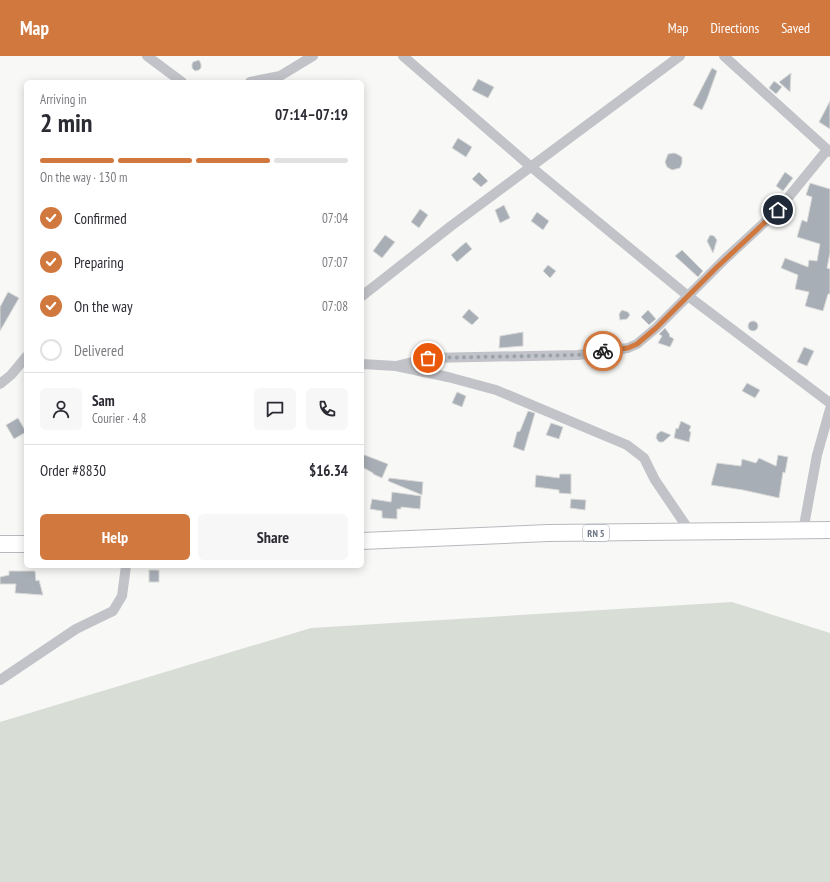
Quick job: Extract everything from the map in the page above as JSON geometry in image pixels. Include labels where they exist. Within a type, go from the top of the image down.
[{"type":"main road","name":"RN 5","points":[[364,540],[548,533],[691,533],[830,530]]},
{"type":"main road","points":[[0,544],[24,544]]},
{"type":"street","points":[[147,56],[179,80]]},
{"type":"street","points":[[260,80],[280,76],[314,56]]},
{"type":"street","points":[[404,56],[530,166],[688,296],[830,403]]},
{"type":"street","points":[[364,294],[530,166],[680,56]]},
{"type":"street","points":[[396,366],[428,358],[578,355],[628,348],[637,344],[656,328],[778,210],[829,151],[724,56]]},
{"type":"street","points":[[0,384],[11,375],[24,359]]},
{"type":"street","points":[[364,364],[396,366],[448,377],[496,390],[627,444],[644,458],[655,480],[691,533]]},
{"type":"street","points":[[803,531],[817,456],[830,409]]},
{"type":"street","points":[[0,680],[76,629],[113,611],[122,596],[126,568]]},
{"type":"shaded area","points":[[732,602],[830,633],[830,882],[0,882],[0,722],[311,628]]},
{"type":"building","points":[[199,60],[201,68],[195,71],[192,68],[192,64],[193,62]]},
{"type":"building","points":[[712,68],[717,71],[702,110],[693,105]]},
{"type":"building","points":[[791,73],[790,92],[779,82]]},
{"type":"building","points":[[478,79],[494,87],[488,98],[472,90]]},
{"type":"building","points":[[774,81],[782,87],[776,94],[769,88]]},
{"type":"building","points":[[830,101],[830,129],[819,122]]},
{"type":"building","points":[[458,138],[472,147],[466,157],[452,148]]},
{"type":"building","points":[[674,153],[682,157],[682,163],[680,168],[672,170],[667,167],[665,162],[668,154]]},
{"type":"building","points":[[479,172],[488,181],[481,187],[472,179]]},
{"type":"building","points":[[785,172],[793,178],[783,191],[776,186]]},
{"type":"building","points":[[810,183],[830,189],[830,253],[827,268],[830,269],[830,294],[828,294],[823,311],[805,306],[809,292],[795,289],[798,275],[781,268],[785,258],[808,267],[809,260],[817,261],[820,244],[797,237],[802,220],[807,222],[812,197],[806,195]]},
{"type":"building","points":[[504,205],[510,218],[500,223],[495,210]]},
{"type":"building","points":[[420,209],[428,215],[419,228],[411,222]]},
{"type":"building","points":[[537,212],[549,221],[543,230],[531,221]]},
{"type":"building","points":[[385,235],[395,242],[382,258],[373,251]]},
{"type":"building","points":[[710,235],[714,236],[717,240],[713,253],[707,241]]},
{"type":"building","points":[[466,242],[472,249],[457,262],[451,255]]},
{"type":"building","points":[[682,250],[703,271],[698,277],[675,256]]},
{"type":"building","points":[[548,265],[556,271],[550,278],[543,271]]},
{"type":"building","points":[[8,292],[19,298],[0,331],[0,307]]},
{"type":"building","points":[[469,309],[479,318],[472,325],[462,317]]},
{"type":"building","points":[[622,310],[628,312],[630,315],[627,319],[620,320],[619,314]]},
{"type":"building","points":[[648,310],[656,319],[649,325],[641,317]]},
{"type":"building","points":[[751,321],[755,321],[757,322],[757,330],[751,331],[748,328],[748,324]]},
{"type":"building","points":[[665,328],[670,335],[669,336],[674,339],[670,347],[658,343],[662,336],[659,334]]},
{"type":"building","points":[[523,332],[523,346],[499,348],[500,336]]},
{"type":"building","points":[[804,347],[814,351],[807,366],[797,362]]},
{"type":"building","points":[[747,383],[760,390],[755,398],[742,391]]},
{"type":"building","points":[[457,392],[466,396],[462,407],[452,403]]},
{"type":"building","points":[[528,411],[535,413],[524,451],[513,447],[517,432],[520,431]]},
{"type":"building","points":[[18,418],[24,428],[24,433],[14,439],[6,425]]},
{"type":"building","points":[[681,421],[691,426],[689,431],[691,432],[689,442],[674,438],[676,428],[678,429]]},
{"type":"building","points":[[551,423],[563,427],[559,439],[546,435]]},
{"type":"building","points":[[661,431],[671,435],[663,442],[659,442],[656,438],[657,434]]},
{"type":"building","points":[[364,455],[388,464],[382,478],[364,468]]},
{"type":"building","points":[[778,455],[788,457],[785,473],[783,472],[779,498],[711,485],[717,463],[741,466],[742,459],[756,463],[759,458],[776,466]]},
{"type":"building","points":[[560,474],[571,474],[571,494],[559,493],[559,490],[535,487],[536,475],[559,478]]},
{"type":"building","points":[[389,478],[423,482],[422,495],[388,481]]},
{"type":"building","points":[[392,492],[421,496],[420,509],[401,507],[401,509],[397,509],[397,519],[382,518],[382,511],[370,509],[372,499],[391,502]]},
{"type":"building","points":[[571,499],[586,500],[585,510],[570,508]]},
{"type":"building","points":[[149,570],[159,570],[159,582],[149,582]]},
{"type":"building","points":[[9,571],[35,571],[36,581],[39,580],[43,595],[15,593],[16,584],[0,584],[0,577],[9,575]]},
{"type":"way so far","points":[[428,358],[578,355],[603,351]]},
{"type":"route","points":[[603,351],[628,348],[637,344],[656,328],[716,268],[778,210]]}]
